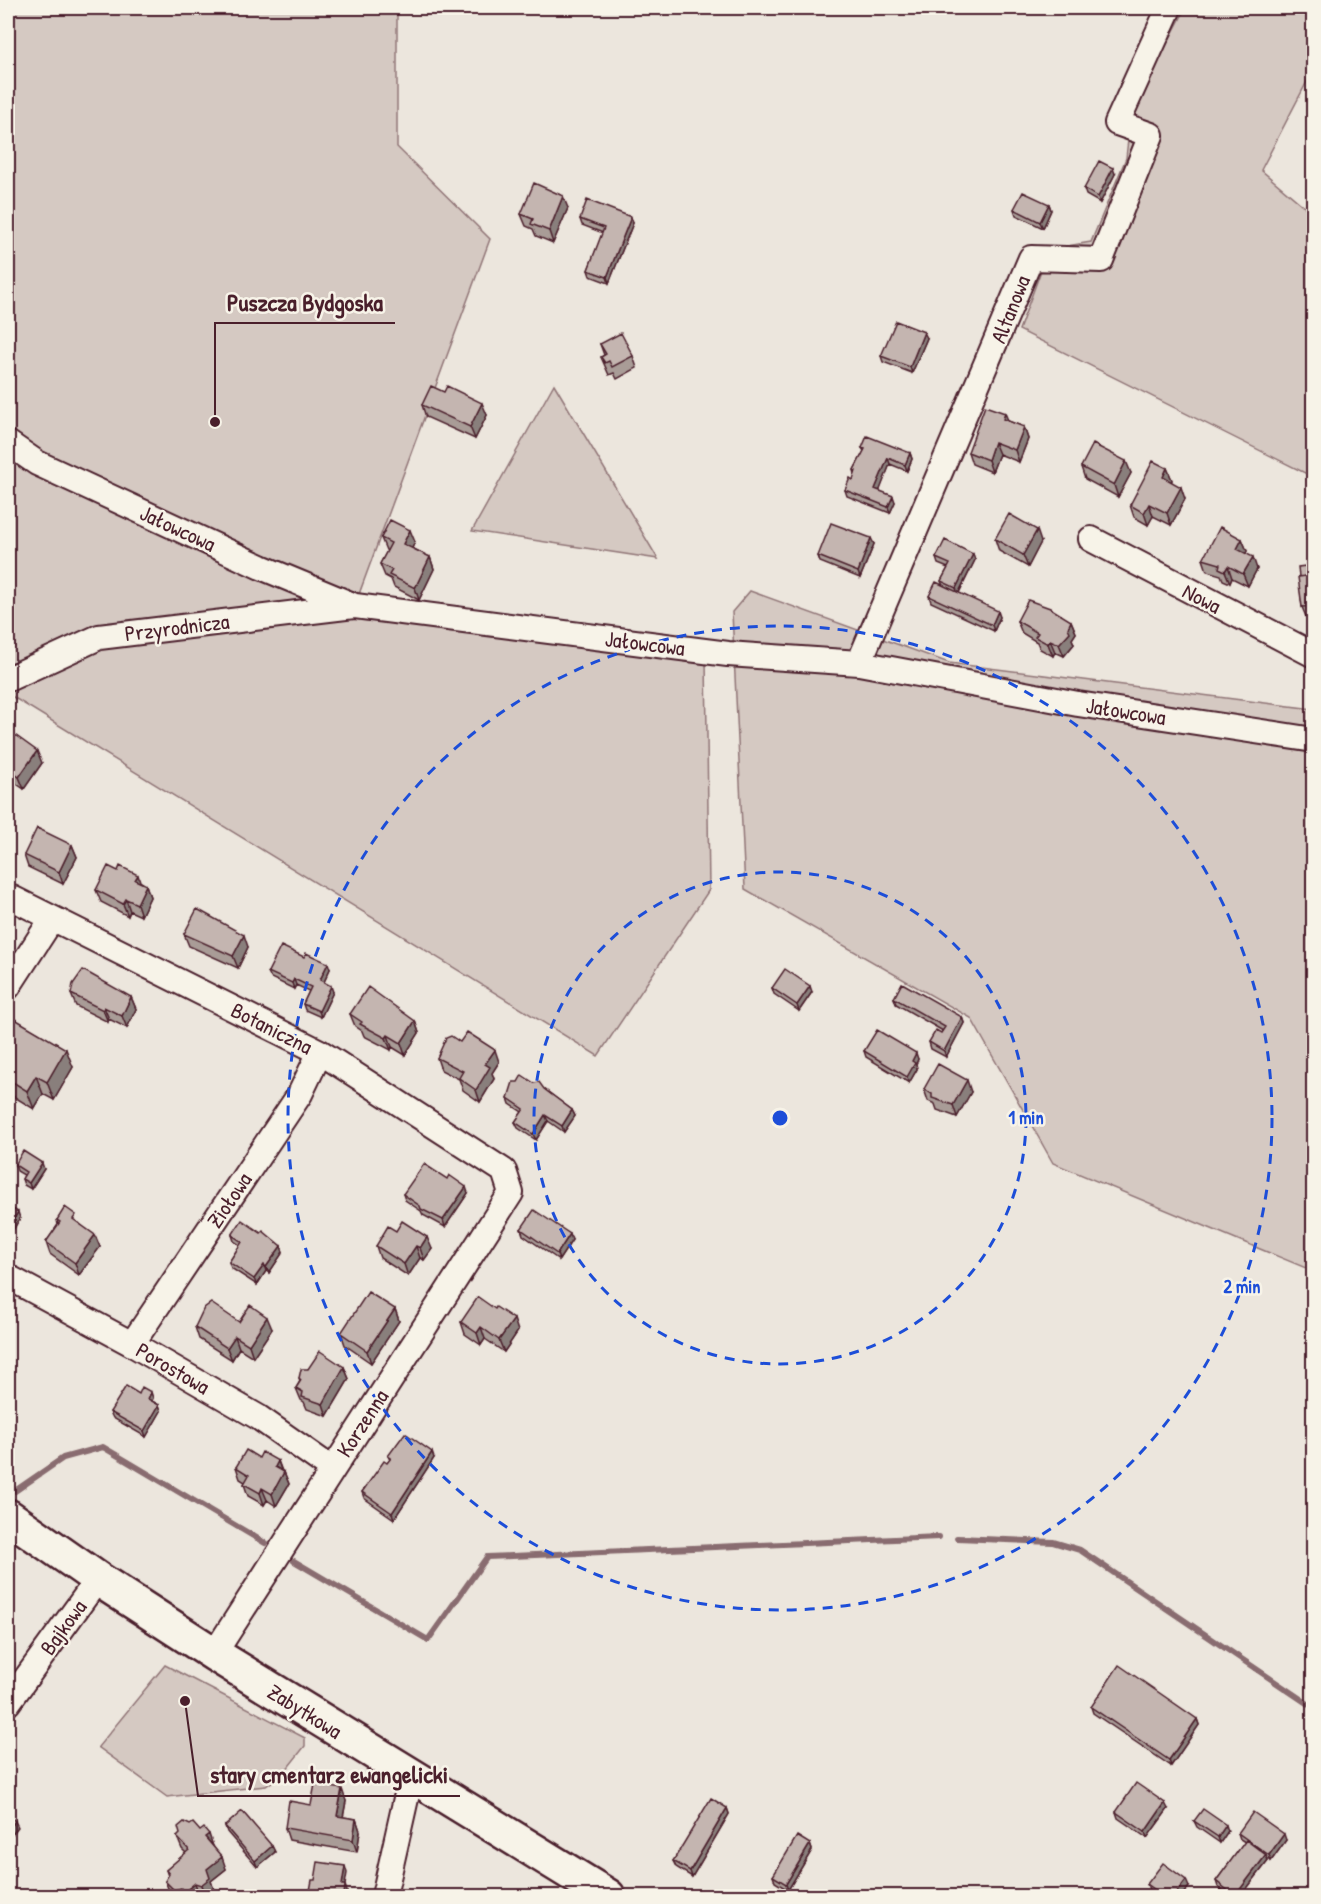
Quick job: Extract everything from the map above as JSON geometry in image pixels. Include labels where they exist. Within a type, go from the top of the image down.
[{"type":"street","name":"Altanowa","points":[[859,663],[1031,258],[1101,260],[1151,135],[1118,123],[1169,8]]},
{"type":"street","name":"Jałowcowa","points":[[8,444],[38,463],[261,567],[355,606],[728,654],[859,663],[1078,704],[1314,740]]},
{"type":"street","name":"Nowa","points":[[1091,539],[1314,655]]},
{"type":"street","name":"Przyrodnicza","points":[[8,679],[99,637],[355,606]]},
{"type":"street","name":"Botaniczna","points":[[8,896],[320,1052],[504,1171],[511,1193]]},
{"type":"street","points":[[8,987],[52,919]]},
{"type":"street","name":"Ziołowa","points":[[132,1344],[300,1094],[320,1052]]},
{"type":"street","name":"Korzenna","points":[[214,1654],[511,1193]]},
{"type":"street","name":"Porostowa","points":[[8,1277],[132,1344],[258,1417],[332,1469]]},
{"type":"street","name":"Zabytkowa","points":[[8,1516],[98,1579],[214,1654],[608,1896]]},
{"type":"street","name":"Bajkowa","points":[[8,1703],[98,1579]]},
{"type":"street","points":[[384,1896],[411,1776]]},
{"type":"shaded area","points":[[8,8],[397,8],[397,147],[490,239],[355,605],[706,658],[709,890],[598,1056],[8,694]]},
{"type":"shaded area","points":[[1186,8],[1313,8],[1313,70],[1261,170],[1306,208],[1313,197],[1313,477],[1019,330],[1049,249],[1091,242],[1126,158],[1131,112]]},
{"type":"shaded area","points":[[554,384],[658,559],[472,531]]},
{"type":"shaded area","points":[[750,591],[949,663],[1313,709],[1313,1271],[1053,1163],[971,1018],[745,889],[732,612]]},
{"type":"shaded area","points":[[165,1665],[305,1738],[305,1746],[282,1775],[266,1786],[167,1797],[98,1747]]},
{"type":"building","points":[[1099,161],[1113,168],[1098,197],[1084,189]]},
{"type":"building","points":[[534,183],[563,196],[549,231],[531,224],[533,219],[521,214]]},
{"type":"building","points":[[1023,192],[1049,204],[1040,222],[1014,209]]},
{"type":"building","points":[[587,200],[631,217],[607,277],[588,270],[604,228],[580,219]]},
{"type":"building","points":[[896,321],[924,332],[910,367],[881,356]]},
{"type":"building","points":[[621,333],[633,356],[612,367],[609,361],[605,363],[601,357],[606,354],[600,344]]},
{"type":"building","points":[[431,386],[444,392],[447,386],[482,403],[470,427],[422,405]]},
{"type":"building","points":[[985,406],[1005,413],[1003,419],[1024,427],[1015,450],[994,442],[988,460],[968,452]]},
{"type":"building","points":[[867,436],[910,453],[905,465],[888,458],[875,489],[893,496],[888,507],[845,490],[850,478],[853,480],[856,471],[854,470],[865,449],[862,448]]},
{"type":"building","points":[[1093,444],[1126,461],[1114,485],[1081,467]]},
{"type":"building","points":[[1153,461],[1167,468],[1163,477],[1181,487],[1167,513],[1149,504],[1144,513],[1130,505]]},
{"type":"building","points":[[1009,514],[1037,530],[1023,555],[995,539]]},
{"type":"building","points":[[390,520],[410,530],[403,544],[430,557],[415,588],[389,575],[392,570],[380,564],[391,543],[381,538]]},
{"type":"building","points":[[831,523],[871,538],[858,572],[818,556]]},
{"type":"building","points":[[1220,527],[1242,539],[1237,549],[1253,557],[1243,574],[1228,566],[1225,571],[1219,568],[1220,564],[1203,559]]},
{"type":"building","points":[[945,540],[973,554],[956,588],[941,581],[950,564],[936,558]]},
{"type":"building","points":[[1314,565],[1314,575],[1299,577],[1298,567]]},
{"type":"building","points":[[1314,575],[1314,606],[1302,607],[1298,577]]},
{"type":"building","points":[[936,582],[998,611],[992,625],[929,596]]},
{"type":"building","points":[[1028,600],[1050,608],[1071,621],[1068,628],[1070,632],[1059,644],[1050,640],[1048,644],[1035,637],[1038,633],[1017,621]]},
{"type":"building","points":[[8,730],[37,751],[19,777],[8,769]]},
{"type":"building","points":[[37,828],[72,845],[59,872],[24,855]]},
{"type":"building","points":[[108,866],[118,871],[120,866],[138,875],[135,880],[146,885],[137,904],[126,899],[123,904],[96,890]]},
{"type":"building","points":[[197,909],[244,935],[233,956],[184,934]]},
{"type":"building","points":[[281,946],[304,957],[306,953],[328,963],[320,980],[331,986],[319,1011],[303,1004],[311,987],[294,979],[292,983],[268,972]]},
{"type":"building","points":[[785,969],[810,986],[797,1005],[772,988]]},
{"type":"building","points":[[83,970],[131,997],[122,1016],[104,1007],[103,1010],[71,994],[73,984]]},
{"type":"building","points":[[902,983],[962,1017],[944,1051],[929,1042],[936,1030],[941,1033],[945,1027],[894,998]]},
{"type":"building","points":[[368,987],[415,1021],[401,1043],[360,1024],[362,1022],[350,1014]]},
{"type":"building","points":[[15,1019],[66,1049],[47,1082],[36,1076],[27,1091],[8,1079],[8,1032]]},
{"type":"building","points":[[877,1030],[916,1053],[912,1061],[915,1063],[907,1077],[864,1051]]},
{"type":"building","points":[[467,1032],[495,1050],[485,1064],[490,1067],[476,1090],[459,1078],[463,1071],[437,1058],[446,1038],[451,1036],[460,1042]]},
{"type":"building","points":[[938,1064],[967,1080],[953,1105],[932,1098],[932,1094],[924,1089]]},
{"type":"building","points":[[522,1075],[534,1083],[539,1082],[544,1089],[572,1110],[562,1126],[545,1115],[533,1134],[515,1122],[524,1109],[508,1098],[513,1082],[518,1082]]},
{"type":"building","points":[[23,1151],[42,1163],[29,1183],[22,1179],[26,1172],[15,1165]]},
{"type":"building","points":[[424,1164],[447,1179],[449,1175],[466,1187],[443,1220],[421,1209],[403,1194]]},
{"type":"building","points":[[8,1206],[18,1212],[9,1226],[8,1225]]},
{"type":"building","points":[[65,1207],[76,1215],[73,1219],[95,1235],[75,1263],[46,1242],[60,1222],[57,1220]]},
{"type":"building","points":[[534,1210],[570,1234],[557,1254],[521,1229]]},
{"type":"building","points":[[242,1220],[261,1233],[263,1231],[281,1246],[254,1279],[229,1262],[242,1242],[232,1235]]},
{"type":"building","points":[[402,1221],[427,1237],[420,1248],[416,1246],[404,1264],[376,1246],[388,1226],[396,1231]]},
{"type":"building","points":[[368,1292],[395,1309],[367,1351],[341,1333]]},
{"type":"building","points":[[478,1297],[514,1319],[499,1340],[481,1327],[477,1333],[461,1322]]},
{"type":"building","points":[[211,1303],[239,1322],[250,1305],[267,1317],[249,1345],[235,1336],[227,1348],[195,1327],[204,1308]]},
{"type":"building","points":[[320,1351],[344,1367],[323,1404],[302,1397],[303,1392],[296,1388],[301,1380],[299,1378],[301,1369],[308,1369]]},
{"type":"building","points":[[126,1386],[139,1394],[142,1387],[151,1392],[148,1399],[159,1405],[144,1431],[110,1412]]},
{"type":"building","points":[[405,1433],[432,1452],[392,1513],[362,1492],[384,1461],[387,1463],[391,1458],[388,1456]]},
{"type":"building","points":[[246,1450],[259,1458],[262,1452],[278,1461],[275,1467],[284,1472],[272,1494],[262,1488],[260,1493],[244,1484],[249,1475],[236,1467]]},
{"type":"building","points":[[1119,1665],[1197,1719],[1169,1760],[1091,1707]]},
{"type":"building","points":[[1136,1783],[1165,1803],[1145,1832],[1116,1812]]},
{"type":"building","points":[[315,1784],[342,1789],[337,1816],[356,1819],[353,1840],[285,1828],[289,1801],[311,1805]]},
{"type":"building","points":[[711,1798],[727,1808],[690,1871],[673,1861]]},
{"type":"building","points":[[1203,1809],[1226,1825],[1218,1837],[1194,1821]]},
{"type":"building","points":[[242,1811],[272,1846],[255,1861],[225,1826]]},
{"type":"building","points":[[1253,1812],[1284,1834],[1269,1855],[1238,1833]]},
{"type":"building","points":[[8,1815],[15,1821],[8,1831]]},
{"type":"building","points":[[184,1822],[190,1825],[193,1823],[200,1831],[204,1828],[209,1834],[205,1837],[222,1857],[207,1869],[210,1878],[201,1885],[195,1883],[184,1892],[181,1888],[174,1890],[165,1881],[169,1874],[166,1870],[189,1850],[177,1837],[180,1834],[178,1827]]},
{"type":"building","points":[[797,1836],[810,1844],[786,1884],[773,1876]]},
{"type":"building","points":[[1246,1840],[1266,1855],[1235,1896],[1216,1881]]},
{"type":"building","points":[[318,1862],[345,1866],[342,1885],[345,1885],[344,1896],[309,1896]]},
{"type":"building","points":[[1163,1863],[1186,1880],[1174,1896],[1164,1896],[1147,1884]]},
{"type":"building","points":[[751,1889],[762,1895],[734,1896],[738,1890],[746,1895]]},
{"type":"waterway","points":[[8,1487],[15,1491],[63,1458],[103,1447],[265,1543]]},
{"type":"waterway","points":[[294,1561],[428,1640],[487,1557],[939,1537]]},
{"type":"waterway","points":[[957,1538],[1053,1542],[1080,1550],[1314,1708]]},
{"type":"place","name":"Puszcza Bydgoska","points":[[215,422]]},
{"type":"place","name":"stary cmentarz ewangelicki","points":[[185,1701]]}]
